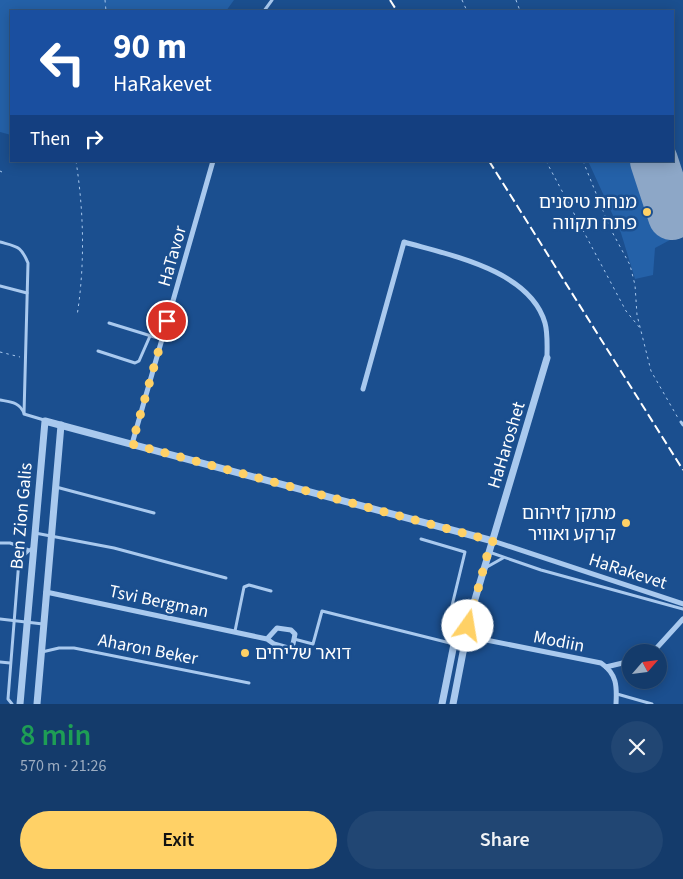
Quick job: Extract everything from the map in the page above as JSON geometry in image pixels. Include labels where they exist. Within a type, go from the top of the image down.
[{"type":"street","name":"HaTavor","points":[[132,444],[213,162]]},
{"type":"street","points":[[363,388],[404,242],[486,266],[523,291],[540,310],[545,324],[547,358]]},
{"type":"street","name":"HaHaroshet","points":[[453,704],[470,616],[547,358]]},
{"type":"street","name":"HaRakevet","points":[[45,420],[493,541],[683,604]]},
{"type":"street","name":"Ben Zion Galis","points":[[20,704],[32,548],[45,420]]},
{"type":"street","name":"Ben Zion Galis","points":[[37,704],[61,425]]},
{"type":"street","name":"Tsvi Bergman","points":[[46,592],[235,631],[267,639],[274,644],[288,648],[294,644],[294,638]]},
{"type":"street","points":[[442,704],[457,634],[470,616]]},
{"type":"street","points":[[660,644],[683,619]]},
{"type":"street","points":[[267,639],[273,630],[281,628],[294,632],[294,638]]},
{"type":"street","name":"Modiin","points":[[466,636],[601,663],[606,667]]},
{"type":"street","points":[[616,704],[616,679],[606,667],[622,663]]},
{"type":"lane","points":[[0,242],[18,247],[23,251],[28,264],[24,414]]},
{"type":"lane","points":[[0,286],[27,293]]},
{"type":"lane","points":[[109,323],[162,339]]},
{"type":"lane","points":[[98,351],[135,363],[139,361],[150,336]]},
{"type":"lane","points":[[0,400],[16,403],[21,407],[24,414]]},
{"type":"lane","points":[[24,414],[45,420]]},
{"type":"lane","points":[[56,486],[154,514]]},
{"type":"lane","points":[[35,533],[114,548],[226,578]]},
{"type":"lane","points":[[421,539],[465,552],[449,618],[457,634],[466,636]]},
{"type":"lane","points":[[0,542],[32,548]]},
{"type":"lane","points":[[12,704],[8,699],[19,560],[32,548]]},
{"type":"lane","points":[[488,552],[683,609]]},
{"type":"lane","points":[[482,573],[487,567],[505,558]]},
{"type":"lane","points":[[235,631],[244,587],[249,585],[271,591]]},
{"type":"lane","points":[[294,638],[313,644],[322,611],[454,644]]},
{"type":"lane","points":[[0,619],[43,624]]},
{"type":"lane","name":"Aharon Beker","points":[[41,652],[59,648],[74,648],[249,683]]},
{"type":"lane","points":[[0,662],[10,663]]},
{"type":"lane","points":[[617,694],[652,704]]},
{"type":"path","points":[[76,162],[83,204],[81,290],[77,316]]},
{"type":"path","points":[[547,162],[626,311],[640,328]]},
{"type":"path","points":[[583,162],[610,228],[630,265],[635,285],[640,328],[651,371],[682,424]]},
{"type":"path","points":[[0,352],[26,358]]},
{"type":"shaded area","points":[[0,0],[234,0],[227,10],[10,10],[10,135],[0,132]]},
{"type":"shaded area","name":"מנחת טיסנים פתח תקווה","points":[[588,162],[674,162],[683,185],[683,233],[655,248],[653,275],[635,279],[621,233]]},
{"type":"runway","points":[[654,162],[672,216]]},
{"type":"railway","points":[[390,0],[396,10]]},
{"type":"railway","points":[[490,162],[683,470]]},
{"type":"place","name":"מנחת טיסנים פתח תקווה","points":[[647,212]]},
{"type":"place","name":"מתקן לזיהום קרקע ואוויר","points":[[626,523]]},
{"type":"place","name":"דואר שליחים","points":[[245,653]]},
{"type":"route","points":[[167,321],[132,444],[493,541],[488,552],[468,626]]}]
